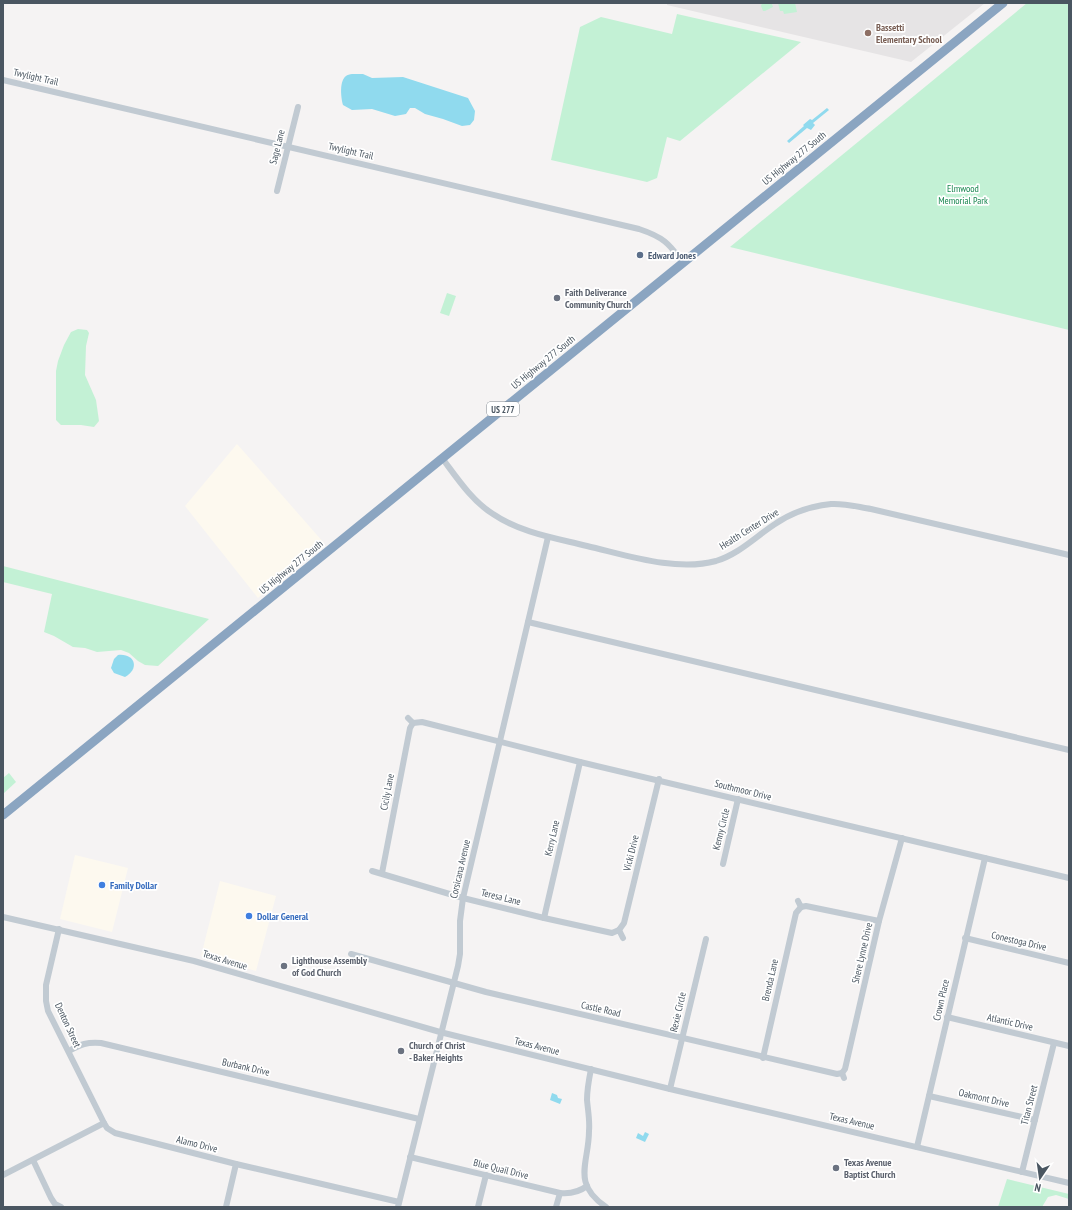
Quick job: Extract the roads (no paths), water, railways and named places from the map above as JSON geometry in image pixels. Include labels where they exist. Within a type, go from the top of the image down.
[{"type":"highway","name":"US Highway 277 South","points":[[3,814],[1003,3]]},
{"type":"street","name":"Twylight Trail","points":[[3,80],[639,229],[652,233],[664,240],[672,247],[683,263]]},
{"type":"street","name":"Sage Lane","points":[[277,192],[287,146],[298,107]]},
{"type":"street","name":"Health Center Drive","points":[[442,458],[480,504],[492,514],[508,523],[548,536],[632,557],[665,563],[698,564],[716,560],[746,545],[774,524],[795,513],[832,504],[871,509],[1069,555]]},
{"type":"street","name":"Corsicana Avenue","points":[[399,1204],[440,1032],[454,983],[460,954],[460,921],[463,898],[548,536]]},
{"type":"street","points":[[528,622],[1069,750]]},
{"type":"street","points":[[408,718],[413,723]]},
{"type":"street","name":"Southmoor Drive","points":[[413,723],[422,722],[580,762],[659,779],[1069,878]]},
{"type":"street","name":"Cicily Lane","points":[[382,873],[410,728],[413,723]]},
{"type":"street","name":"Kerry Lane","points":[[544,918],[580,762]]},
{"type":"street","name":"Vicki Drive","points":[[619,930],[624,923],[659,779]]},
{"type":"street","name":"Kenny Circle","points":[[723,864],[738,799]]},
{"type":"street","name":"Shere Lynne Drive","points":[[843,1075],[879,921],[902,838]]},
{"type":"street","name":"Crown Place","points":[[917,1147],[985,858]]},
{"type":"street","name":"Teresa Lane","points":[[372,871],[463,898],[544,918],[612,933],[619,930]]},
{"type":"street","name":"Brenda Lane","points":[[763,1058],[799,904],[879,921]]},
{"type":"street","name":"Texas Avenue","points":[[3,916],[194,961],[440,1032],[670,1089],[1069,1183]]},
{"type":"street","name":"Denton Street","points":[[59,929],[46,985],[46,1001],[51,1018],[69,1051],[104,1124]]},
{"type":"street","points":[[619,930],[623,938]]},
{"type":"street","name":"Conestoga Drive","points":[[965,938],[1069,963]]},
{"type":"street","name":"Rexie Circle","points":[[670,1089],[706,939]]},
{"type":"street","name":"Castle Road","points":[[351,954],[454,983],[763,1058],[843,1075]]},
{"type":"street","name":"Atlantic Drive","points":[[947,1017],[1069,1046]]},
{"type":"street","name":"Burbank Drive","points":[[69,1051],[80,1045],[91,1042],[101,1043],[419,1119]]},
{"type":"street","name":"Titan Street","points":[[1022,1172],[1054,1043]]},
{"type":"street","points":[[591,1069],[587,1098],[590,1132],[584,1166],[587,1186],[593,1195],[606,1207]]},
{"type":"street","name":"Oakmont Drive","points":[[929,1096],[1035,1120]]},
{"type":"street","points":[[3,1175],[104,1124]]},
{"type":"street","name":"Alamo Drive","points":[[104,1124],[115,1133],[399,1204]]},
{"type":"street","name":"Blue Quail Drive","points":[[410,1157],[566,1194],[581,1190],[587,1186]]},
{"type":"street","points":[[33,1160],[51,1198],[55,1204],[61,1207]]},
{"type":"street","points":[[226,1207],[236,1164]]},
{"type":"street","points":[[478,1207],[486,1175]]},
{"type":"street","points":[[556,1207],[560,1193]]},
{"type":"water","points":[[363,74],[372,78],[403,77],[468,98],[475,111],[474,120],[470,125],[462,126],[425,114],[415,108],[410,108],[406,114],[395,116],[372,109],[352,110],[343,105],[341,90],[344,78],[347,75]]},
{"type":"water","points":[[827,108],[829,110],[813,123],[815,125],[811,130],[807,128],[789,143],[787,141],[810,119],[812,120]]},
{"type":"water","points":[[118,655],[128,656],[134,662],[133,670],[125,677],[114,673],[111,668],[114,659]]},
{"type":"water","points":[[552,1093],[557,1095],[558,1098],[562,1099],[560,1104],[550,1100]]},
{"type":"water","points":[[645,1132],[649,1134],[645,1142],[636,1138],[638,1133],[643,1136]]},
{"type":"place","name":"Bassetti Elementary School","points":[[868,33]]},
{"type":"place","name":"Edward Jones","points":[[640,255]]},
{"type":"place","name":"Faith Deliverance Community Church","points":[[557,298]]},
{"type":"place","name":"Family Dollar","points":[[102,885]]},
{"type":"place","name":"Dollar General","points":[[249,916]]},
{"type":"place","name":"Lighthouse Assembly of God Church","points":[[284,966]]},
{"type":"place","name":"Church of Christ - Baker Heights","points":[[401,1051]]},
{"type":"place","name":"Texas Avenue Baptist Church","points":[[836,1168]]},
{"type":"park label","name":"Elmwood Memorial Park","points":[[963,194]]}]
